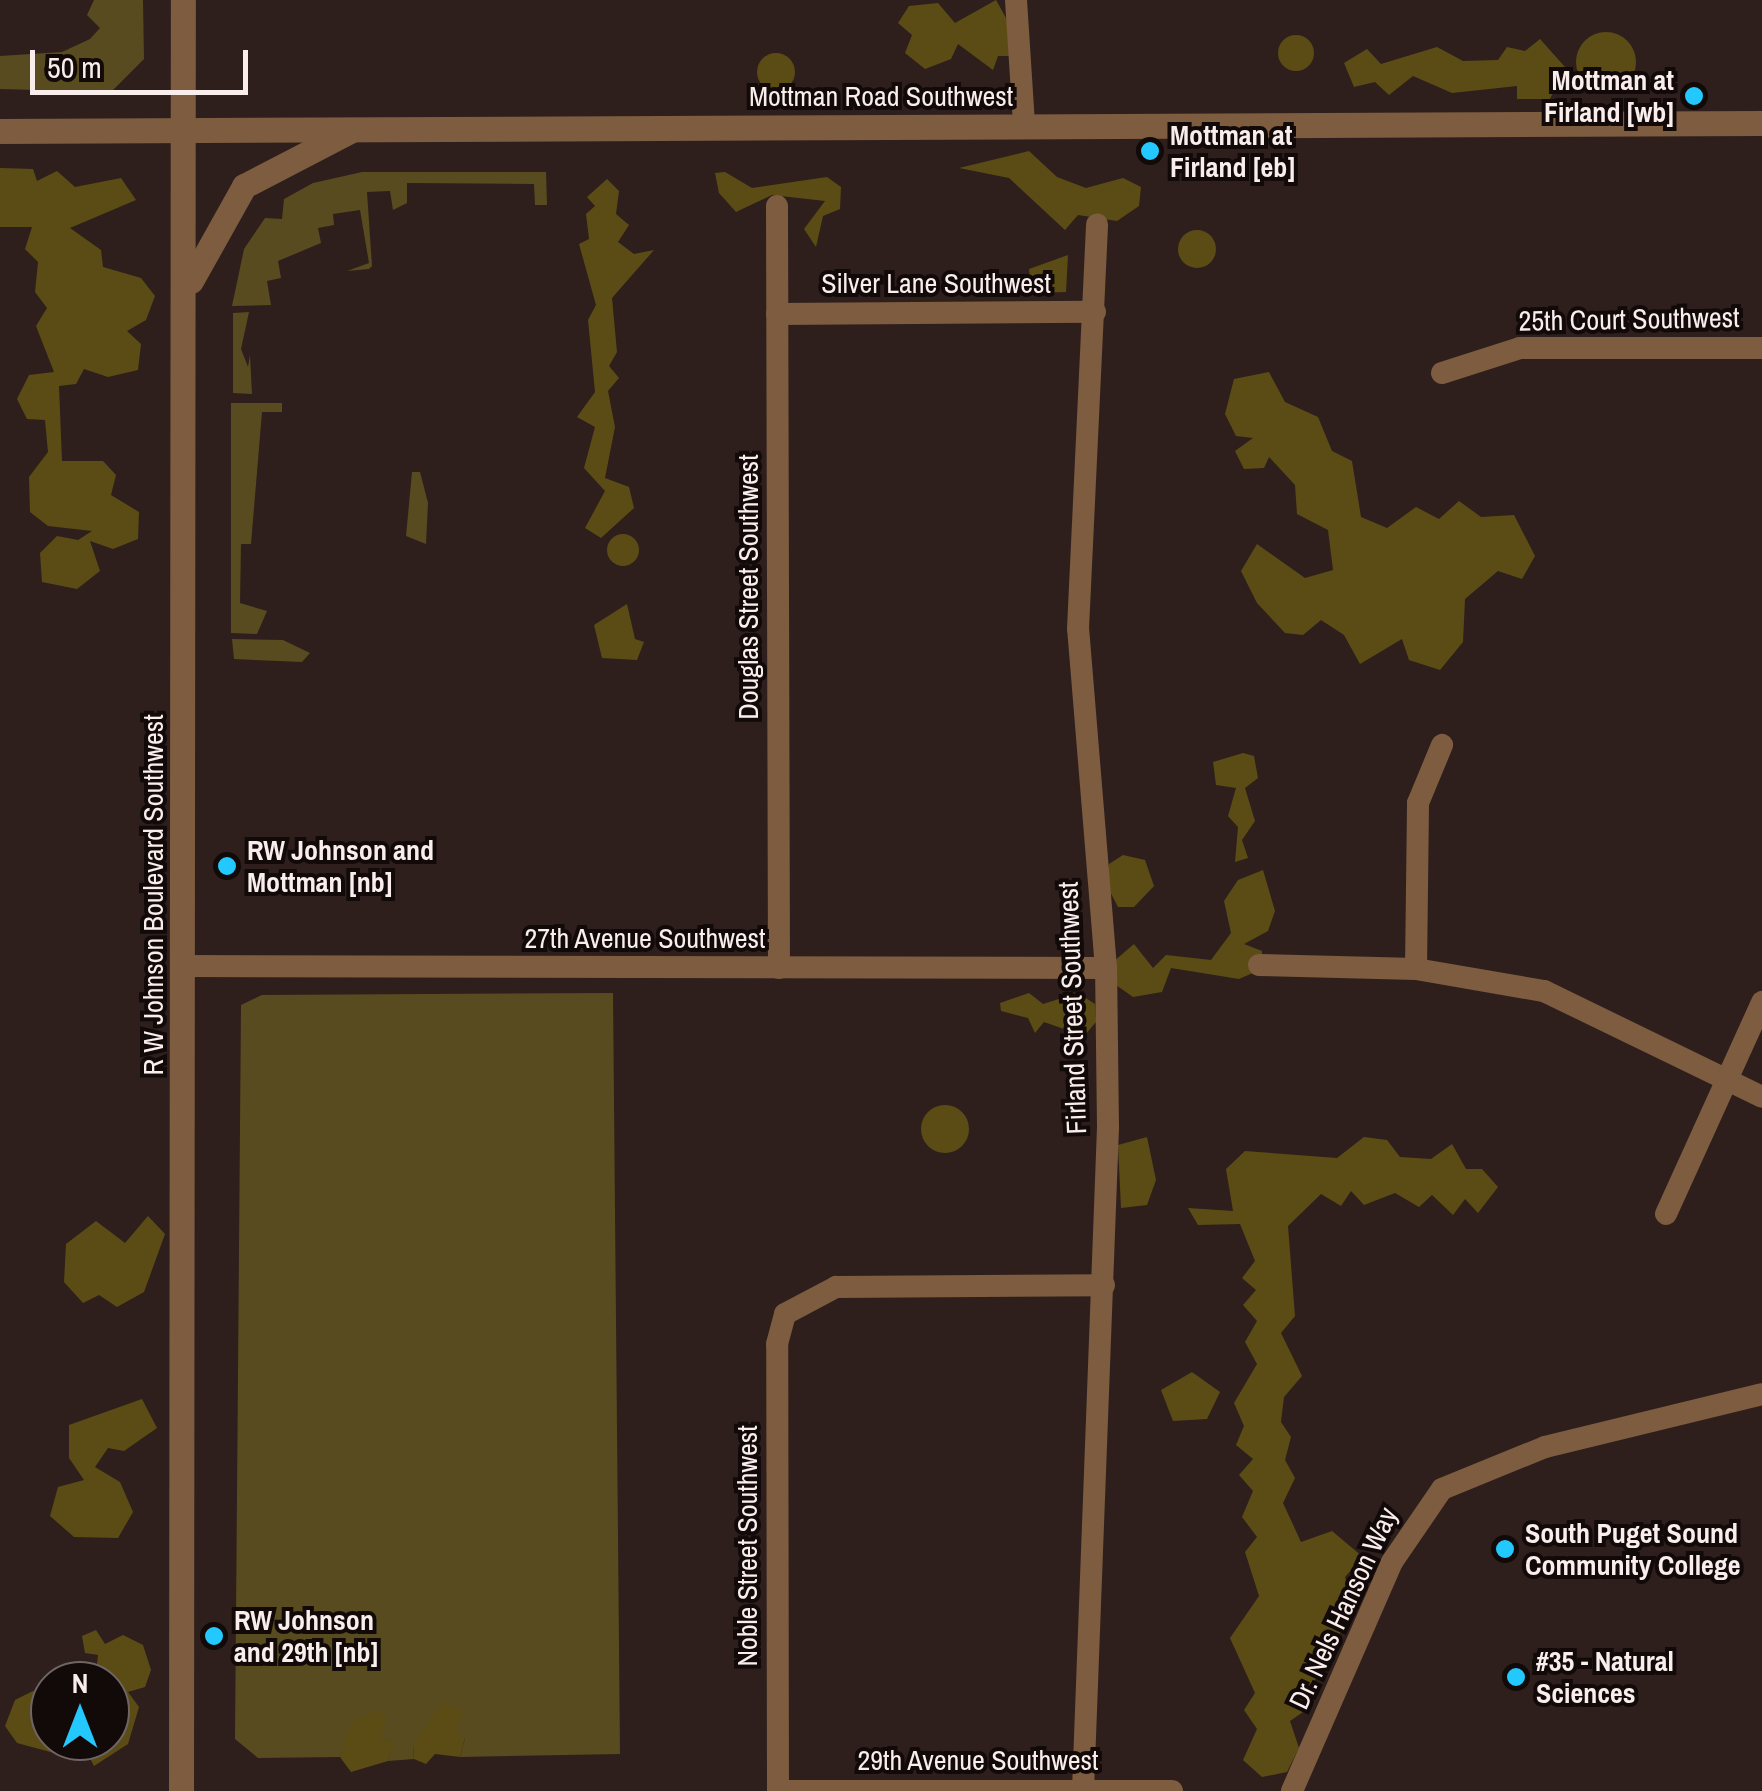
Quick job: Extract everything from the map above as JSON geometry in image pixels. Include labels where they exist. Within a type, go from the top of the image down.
[{"type":"street","name":"R W Johnson Boulevard Southwest","points":[[181,1791],[183,0]]},
{"type":"street","points":[[1016,0],[1024,124]]},
{"type":"street","name":"Mottman Road Southwest","points":[[0,131],[363,126],[1762,123]]},
{"type":"street","points":[[185,294],[244,186],[363,126]]},
{"type":"street","name":"Douglas Street Southwest","points":[[776,206],[779,968]]},
{"type":"street","name":"Firland Street Southwest","points":[[1083,1790],[1104,1285],[1106,968],[1078,629],[1098,224]]},
{"type":"street","name":"Silver Lane Southwest","points":[[777,314],[1095,312]]},
{"type":"street","name":"25th Court Southwest","points":[[1442,372],[1520,348],[1762,348]]},
{"type":"street","points":[[1416,969],[1418,803],[1442,745]]},
{"type":"street","points":[[1259,965],[1416,969],[1544,990],[1762,1098]]},
{"type":"street","name":"27th Avenue Southwest","points":[[184,966],[1106,968]]},
{"type":"street","points":[[1666,1214],[1762,1002]]},
{"type":"street","name":"Noble Street Southwest","points":[[782,1791],[776,1344],[793,1304],[836,1287],[1104,1285]]},
{"type":"street","name":"Dr. Nels Hanson Way","points":[[1292,1791],[1392,1562],[1442,1489],[1528,1452],[1762,1394]]},
{"type":"street","name":"29th Avenue Southwest","points":[[782,1791],[1172,1791]]},
{"type":"shaded area","points":[[94,0],[143,0],[144,59],[111,92],[0,89],[0,56],[62,52],[90,39],[100,28],[87,15]]},
{"type":"shaded area","points":[[996,0],[1015,34],[1013,56],[998,56],[993,70],[958,44],[951,59],[925,69],[905,53],[912,35],[898,23],[909,6],[938,3],[955,23]]},
{"type":"shaded area","points":[[1606,32],[1627,41],[1636,62],[1627,83],[1606,92],[1585,83],[1576,62],[1585,41]]},
{"type":"shaded area","points":[[1296,35],[1309,40],[1314,53],[1309,66],[1296,71],[1283,66],[1278,53],[1283,40]]},
{"type":"shaded area","points":[[1540,39],[1565,67],[1550,99],[1517,99],[1517,86],[1452,93],[1413,76],[1389,95],[1375,82],[1354,87],[1344,63],[1367,49],[1381,64],[1437,47],[1463,61],[1498,60],[1507,47],[1525,51]]},
{"type":"shaded area","points":[[776,53],[789,59],[795,72],[789,85],[776,91],[763,85],[757,72],[763,59]]},
{"type":"shaded area","points":[[1029,151],[1057,177],[1086,188],[1123,178],[1141,187],[1139,206],[1117,221],[1078,215],[1065,230],[1009,178],[959,168]]},
{"type":"shaded area","points":[[0,168],[33,169],[37,181],[57,171],[75,187],[121,178],[136,200],[70,228],[101,250],[103,267],[141,278],[155,296],[146,320],[127,331],[141,344],[138,370],[108,377],[84,369],[76,384],[59,386],[62,461],[103,461],[116,475],[111,495],[139,512],[138,539],[113,549],[90,541],[100,571],[77,589],[42,582],[40,553],[57,536],[78,540],[92,531],[48,526],[30,512],[29,477],[48,452],[45,420],[27,419],[17,399],[29,375],[54,372],[36,326],[47,308],[35,292],[38,262],[25,249],[32,227],[0,227]]},
{"type":"shaded area","points":[[362,172],[546,172],[547,205],[535,205],[534,184],[407,183],[407,203],[393,210],[390,191],[367,192],[372,266],[369,269],[347,271],[369,263],[360,210],[333,214],[334,225],[318,228],[321,243],[278,261],[281,278],[267,281],[271,305],[232,306],[244,249],[265,218],[282,219],[284,199],[313,183]]},
{"type":"shaded area","points":[[725,172],[752,188],[827,177],[841,187],[840,209],[823,216],[816,247],[804,229],[825,201],[772,195],[736,212],[719,193],[715,173]]},
{"type":"shaded area","points":[[607,179],[619,191],[616,214],[629,225],[618,242],[634,254],[654,250],[612,298],[617,352],[609,366],[619,378],[608,391],[615,427],[605,478],[629,487],[634,508],[601,538],[585,528],[605,491],[584,468],[595,427],[577,417],[595,392],[588,320],[596,305],[579,244],[589,239],[586,214],[595,206],[587,197]]},
{"type":"shaded area","points":[[1197,230],[1210,236],[1216,249],[1210,262],[1197,268],[1184,262],[1178,249],[1184,236]]},
{"type":"shaded area","points":[[1068,255],[1066,292],[1031,293],[1029,269]]},
{"type":"shaded area","points":[[249,312],[241,349],[248,367],[250,355],[252,394],[233,393],[233,313]]},
{"type":"shaded area","points":[[1269,372],[1285,402],[1318,417],[1332,451],[1352,461],[1361,517],[1387,528],[1416,507],[1439,519],[1459,501],[1481,517],[1514,515],[1535,556],[1522,579],[1498,571],[1465,599],[1463,642],[1440,670],[1409,660],[1402,639],[1360,664],[1344,635],[1321,620],[1303,635],[1285,633],[1257,603],[1241,571],[1257,544],[1305,578],[1333,570],[1328,530],[1297,514],[1295,485],[1269,457],[1264,468],[1244,469],[1235,451],[1253,438],[1236,436],[1225,414],[1234,379]]},
{"type":"shaded area","points":[[231,403],[282,403],[282,412],[262,412],[251,544],[241,544],[240,603],[267,611],[257,634],[231,633]]},
{"type":"shaded area","points":[[412,472],[420,472],[428,503],[426,544],[406,536]]},
{"type":"shaded area","points":[[623,534],[634,539],[639,550],[634,561],[623,566],[612,561],[607,550],[612,539]]},
{"type":"shaded area","points":[[627,604],[635,639],[644,642],[637,660],[602,658],[594,625]]},
{"type":"shaded area","points":[[232,639],[283,640],[310,653],[302,662],[234,659]]},
{"type":"shaded area","points":[[1243,753],[1254,756],[1258,778],[1245,788],[1255,821],[1242,840],[1248,858],[1235,862],[1238,827],[1228,816],[1236,788],[1216,785],[1213,762]]},
{"type":"shaded area","points":[[1123,855],[1145,860],[1154,886],[1134,907],[1118,907],[1106,884],[1109,864]]},
{"type":"shaded area","points":[[1263,870],[1275,911],[1268,931],[1244,944],[1262,951],[1262,969],[1239,979],[1171,968],[1162,992],[1133,997],[1116,985],[1113,962],[1134,944],[1153,968],[1166,955],[1211,960],[1231,933],[1224,901],[1238,880]]},
{"type":"shaded area","points":[[613,993],[620,1754],[460,1757],[465,1738],[428,1733],[413,1744],[414,1759],[388,1761],[393,1742],[353,1730],[340,1757],[258,1758],[235,1739],[241,1005],[262,995]]},
{"type":"shaded area","points":[[1029,993],[1043,1004],[1078,993],[1095,1004],[1096,1022],[1084,1036],[1044,1022],[1035,1033],[1028,1018],[1001,1011],[1000,1003]]},
{"type":"shaded area","points":[[945,1105],[962,1112],[969,1129],[962,1146],[945,1153],[928,1146],[921,1129],[928,1112]]},
{"type":"shaded area","points":[[1147,1137],[1156,1180],[1147,1205],[1121,1208],[1118,1145]]},
{"type":"shaded area","points":[[1364,1137],[1387,1140],[1400,1157],[1431,1159],[1452,1144],[1466,1169],[1482,1169],[1498,1187],[1478,1213],[1465,1199],[1453,1215],[1432,1195],[1419,1207],[1395,1193],[1364,1205],[1351,1191],[1341,1206],[1321,1194],[1288,1226],[1295,1316],[1281,1333],[1302,1376],[1284,1397],[1281,1422],[1291,1437],[1285,1460],[1295,1478],[1283,1503],[1301,1542],[1332,1531],[1363,1557],[1345,1577],[1351,1597],[1333,1611],[1341,1632],[1322,1655],[1323,1673],[1304,1689],[1309,1708],[1290,1721],[1299,1748],[1287,1772],[1262,1777],[1243,1760],[1257,1729],[1244,1710],[1255,1693],[1230,1638],[1259,1596],[1245,1552],[1257,1537],[1242,1517],[1253,1491],[1239,1475],[1253,1459],[1236,1445],[1244,1426],[1234,1403],[1257,1364],[1245,1342],[1257,1321],[1243,1305],[1256,1290],[1242,1278],[1255,1261],[1240,1224],[1198,1225],[1188,1208],[1233,1211],[1226,1169],[1245,1151],[1337,1158]]},
{"type":"shaded area","points":[[148,1216],[165,1234],[144,1292],[117,1307],[99,1295],[83,1303],[64,1282],[66,1244],[96,1221],[125,1243]]},
{"type":"shaded area","points":[[1192,1372],[1220,1392],[1207,1419],[1173,1421],[1161,1390]]},
{"type":"shaded area","points":[[142,1399],[157,1428],[124,1451],[108,1448],[95,1467],[120,1482],[133,1512],[118,1538],[74,1537],[50,1516],[58,1487],[84,1480],[69,1458],[69,1425]]},
{"type":"shaded area","points":[[96,1630],[105,1644],[123,1635],[143,1645],[151,1670],[145,1687],[130,1691],[130,1661],[97,1661],[98,1655],[85,1653],[82,1636]]},
{"type":"shaded area","points":[[30,1692],[30,1746],[17,1743],[5,1726],[15,1700]]},
{"type":"shaded area","points":[[130,1695],[139,1707],[130,1737]]},
{"type":"shaded area","points":[[443,1701],[463,1712],[457,1733],[465,1738],[460,1757],[435,1754],[426,1764],[414,1759],[413,1744]]},
{"type":"shaded area","points":[[378,1710],[387,1718],[381,1738],[394,1742],[388,1761],[351,1772],[340,1757],[344,1738],[356,1718]]},
{"type":"place","name":"Mottman at Firland [wb]","points":[[1694,96]]},
{"type":"place","name":"Mottman at Firland [eb]","points":[[1150,151]]},
{"type":"place","name":"RW Johnson and Mottman [nb]","points":[[227,866]]},
{"type":"place","name":"South Puget Sound Community College","points":[[1505,1549]]},
{"type":"place","name":"RW Johnson and 29th [nb]","points":[[214,1636]]},
{"type":"place","name":"#35 - Natural Sciences","points":[[1516,1677]]}]
